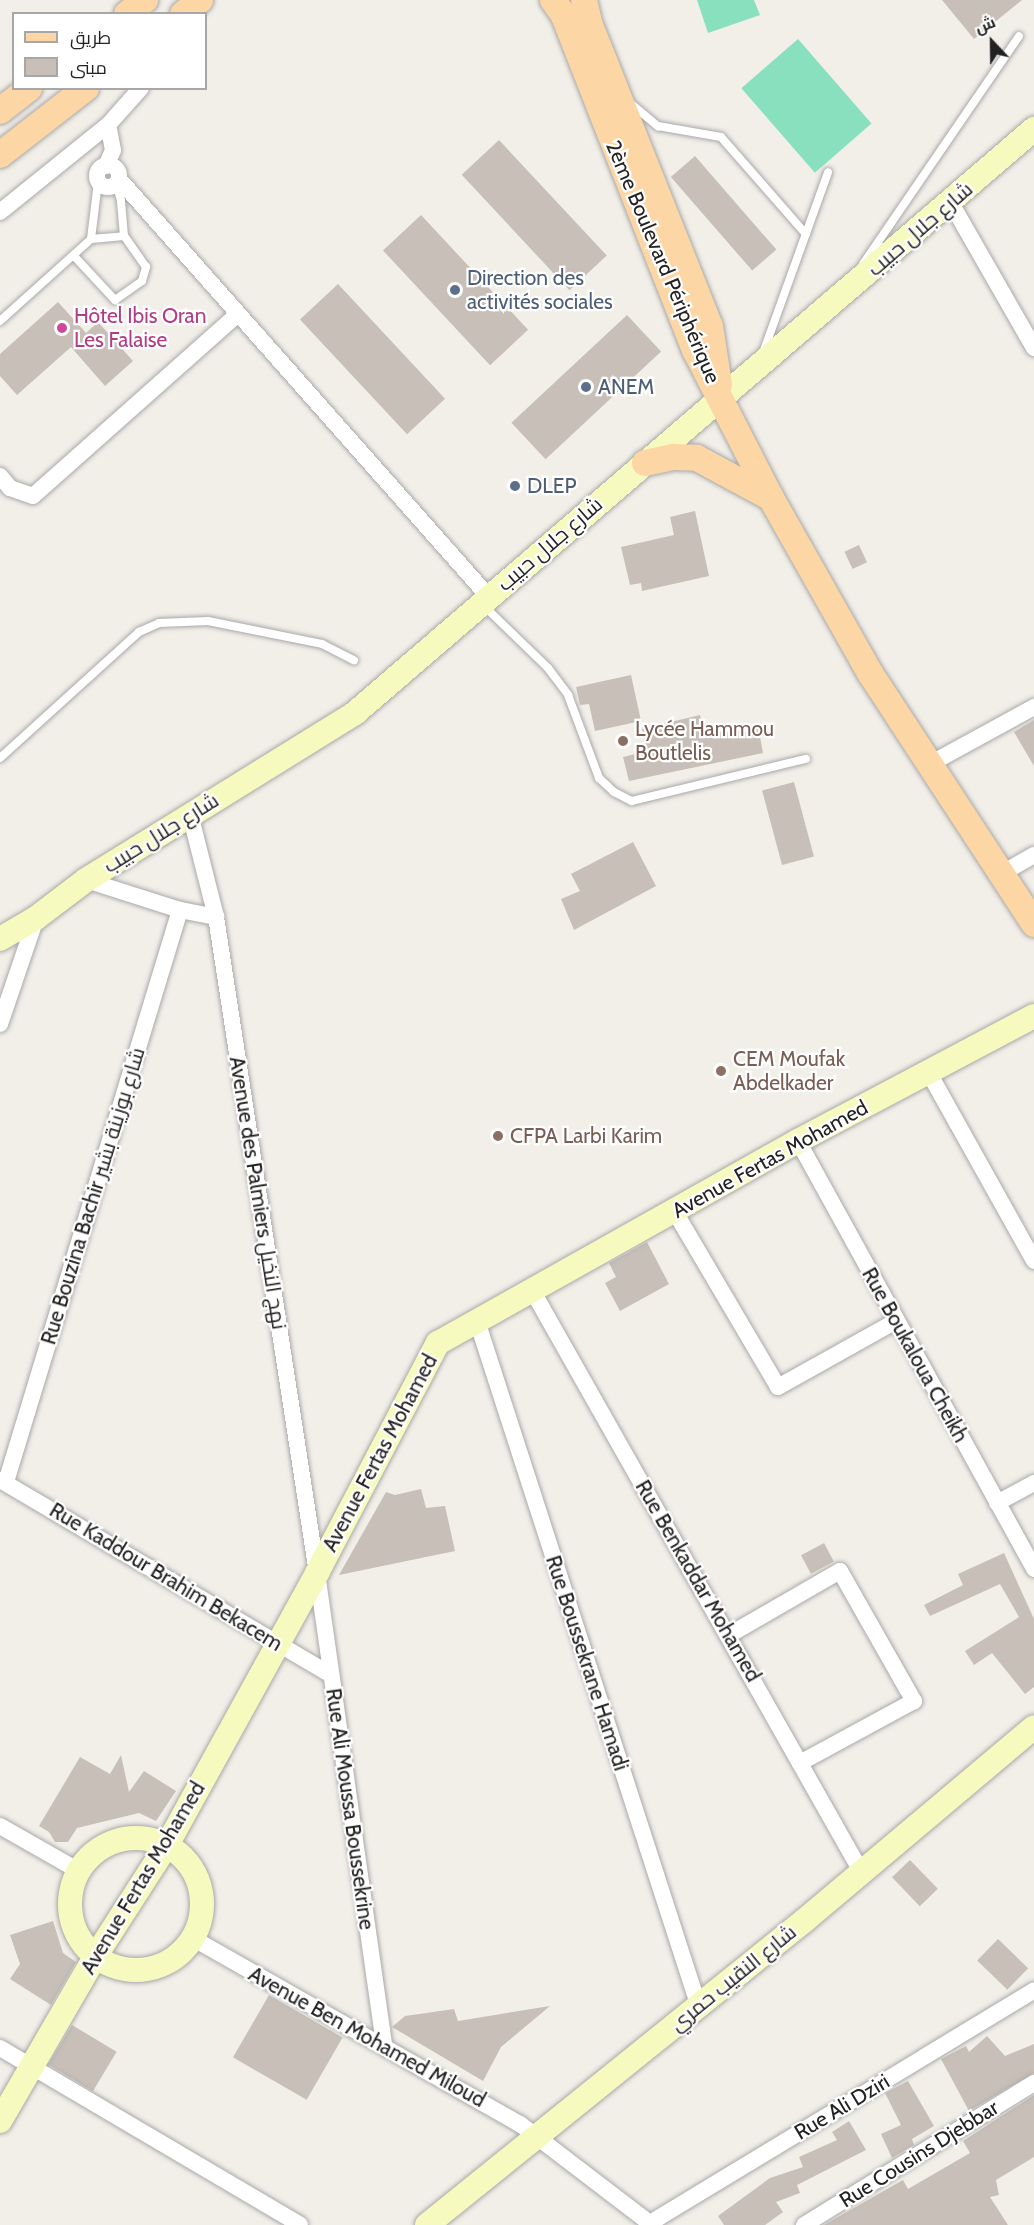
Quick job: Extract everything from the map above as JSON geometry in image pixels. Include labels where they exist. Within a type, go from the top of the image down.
[{"type":"main road","points":[[130,12],[145,0]]},
{"type":"main road","name":"2ème Boulevard Périphérique","points":[[553,0],[564,16],[695,350],[721,399]]},
{"type":"main road","name":"2ème Boulevard Périphérique","points":[[584,0],[616,93],[710,326],[721,399]]},
{"type":"main road","points":[[0,111],[26,90]]},
{"type":"main road","points":[[0,155],[83,90]]},
{"type":"main road","points":[[721,399],[771,498],[864,663],[1034,924]]},
{"type":"main road","points":[[645,463],[674,457],[697,458],[771,498]]},
{"type":"street","points":[[0,212],[108,125],[139,90]]},
{"type":"street","points":[[101,173],[113,150],[108,125]]},
{"type":"street","name":"شارع جلال حبيب","points":[[0,939],[36,918],[86,880],[189,814],[355,713],[645,463],[837,302],[1034,129]]},
{"type":"street","points":[[70,157],[101,173],[116,168],[117,182],[238,315],[485,600]]},
{"type":"street","points":[[951,203],[1034,348]]},
{"type":"street","points":[[0,476],[10,488],[33,496],[238,315]]},
{"type":"street","points":[[930,764],[1034,707]]},
{"type":"street","name":"Avenue des Palmiers نهج النخيل","points":[[189,814],[216,916],[317,1573]]},
{"type":"street","points":[[1001,874],[1034,855]]},
{"type":"street","points":[[86,880],[180,910],[216,916]]},
{"type":"street","name":"Rue Bouzina Bachir شارع بوزينة بشير","points":[[3,1481],[180,910]]},
{"type":"street","points":[[0,926],[36,918]]},
{"type":"street","points":[[0,1024],[36,918]]},
{"type":"street","name":"Avenue Fertas Mohamed","points":[[0,2121],[95,1957],[167,1845],[317,1573],[438,1343],[798,1141],[1034,1016]]},
{"type":"street","points":[[929,1073],[1034,1262]]},
{"type":"street","name":"Rue Boukaloua Cheikh","points":[[798,1141],[1034,1569]]},
{"type":"street","points":[[675,1212],[778,1387],[896,1322]]},
{"type":"street","name":"Rue Benkaddar Mohamed","points":[[532,1290],[862,1873]]},
{"type":"street","name":"Rue Boussekrane Hamadi","points":[[477,1321],[698,2004]]},
{"type":"street","name":"Rue Kaddour Brahim Bekacem","points":[[3,1481],[331,1675]]},
{"type":"street","points":[[997,1503],[1034,1483]]},
{"type":"street","points":[[729,1635],[840,1571],[914,1701],[800,1763]]},
{"type":"street","name":"Rue Ali Moussa Boussekrine","points":[[317,1573],[384,2045]]},
{"type":"street","name":"شارع النقيب حمري","points":[[428,2225],[538,2139],[698,2004],[862,1873],[1034,1727]]},
{"type":"street","points":[[0,1826],[79,1871]]},
{"type":"street","points":[[127,1838],[167,1845],[185,1858],[197,1876],[203,1897],[202,1919],[194,1939],[169,1962],[137,1971],[115,1968],[95,1957],[73,1927],[71,1889],[79,1871],[108,1844],[127,1838]]},
{"type":"street","name":"Avenue Ben Mohamed Miloud","points":[[194,1939],[520,2124],[651,2224]]},
{"type":"street","name":"Rue Ali Dziri","points":[[651,2224],[1034,1990]]},
{"type":"street","points":[[0,2048],[300,2225]]},
{"type":"street","name":"Rue Cousins Djebbar","points":[[804,2225],[1034,2083]]},
{"type":"lane","points":[[837,302],[1019,36]]},
{"type":"lane","points":[[616,93],[658,126],[721,138],[806,234]]},
{"type":"lane","points":[[757,370],[828,172]]},
{"type":"lane","points":[[0,321],[75,257],[91,239],[101,173]]},
{"type":"lane","points":[[75,257],[115,300],[125,296],[142,281],[146,267],[124,236],[117,182]]},
{"type":"lane","points":[[91,239],[124,236]]},
{"type":"lane","points":[[485,600],[548,668],[568,695],[599,778],[614,792],[632,801],[806,759]]},
{"type":"lane","points":[[0,758],[131,639],[159,623],[208,621],[321,644],[354,660]]},
{"type":"green space","points":[[697,0],[754,0],[760,15],[708,33]]},
{"type":"green space","points":[[798,39],[871,124],[815,173],[741,88]]},
{"type":"building","points":[[942,0],[1022,0],[974,39]]},
{"type":"building","points":[[499,140],[607,256],[569,290],[462,175]]},
{"type":"building","points":[[695,156],[776,250],[752,271],[671,177]]},
{"type":"building","name":"Direction des activités sociales","points":[[421,215],[528,330],[490,365],[383,250]]},
{"type":"building","points":[[338,284],[445,399],[407,434],[300,319]]},
{"type":"building","points":[[58,302],[86,333],[98,322],[133,361],[105,386],[71,347],[17,395],[0,376],[0,354]]},
{"type":"building","name":"ANEM","points":[[627,315],[661,352],[546,459],[511,423]]},
{"type":"building","points":[[695,511],[709,576],[642,591],[641,583],[630,585],[621,547],[674,535],[670,517]]},
{"type":"building","points":[[859,545],[867,562],[853,569],[844,552]]},
{"type":"building","points":[[631,675],[641,721],[595,731],[589,704],[580,705],[576,687]]},
{"type":"building","points":[[700,715],[704,734],[758,726],[763,753],[629,781],[623,757],[647,751],[642,729]]},
{"type":"building","points":[[1034,720],[1034,766],[1014,732]]},
{"type":"building","points":[[794,782],[814,856],[782,865],[762,791]]},
{"type":"building","points":[[633,842],[656,886],[574,930],[561,899],[580,891],[571,874]]},
{"type":"building","points":[[647,1242],[669,1284],[620,1311],[605,1283],[616,1277],[609,1263]]},
{"type":"building","points":[[421,1489],[426,1508],[445,1506],[455,1551],[339,1575],[386,1492],[395,1495]]},
{"type":"building","points":[[824,1543],[834,1562],[811,1574],[801,1555]]},
{"type":"building","points":[[1004,1553],[1034,1619],[1034,1687],[1025,1694],[992,1653],[974,1665],[965,1651],[1019,1617],[1000,1584],[930,1616],[924,1605],[963,1585],[958,1574]]},
{"type":"building","points":[[121,1755],[129,1792],[144,1771],[176,1791],[156,1821],[139,1813],[77,1828],[68,1842],[55,1842],[49,1832],[39,1826],[80,1757],[110,1774]]},
{"type":"building","points":[[910,1860],[938,1889],[920,1906],[892,1877]]},
{"type":"building","points":[[53,1921],[63,1953],[76,1962],[51,2005],[10,1979],[20,1964],[10,1935]]},
{"type":"building","points":[[998,1939],[1028,1968],[1007,1990],[977,1961]]},
{"type":"building","points":[[269,1995],[343,2038],[307,2100],[233,2057]]},
{"type":"building","points":[[550,2006],[501,2047],[483,2081],[392,2027],[405,2016],[454,2009],[458,2021]]},
{"type":"building","points":[[72,2025],[117,2052],[93,2091],[48,2064]]},
{"type":"building","points":[[987,2036],[1005,2056],[1034,2044],[1034,2073],[969,2111],[941,2059],[966,2046],[969,2052]]},
{"type":"building","points":[[908,2081],[934,2126],[912,2139],[914,2145],[892,2158],[881,2134],[901,2125],[885,2093]]},
{"type":"building","points":[[1034,2095],[1034,2157],[996,2180],[999,2195],[990,2197],[1008,2225],[824,2225],[903,2180],[908,2189],[970,2153],[963,2141]]},
{"type":"building","points":[[849,2121],[866,2150],[797,2185],[800,2193],[776,2202],[783,2212],[765,2225],[724,2225],[718,2216],[770,2178],[803,2167],[799,2157],[837,2140],[832,2132]]},
{"type":"place","name":"Direction des activités sociales","points":[[455,290]]},
{"type":"place","name":"Hôtel Ibis Oran Les Falaise","points":[[62,328]]},
{"type":"place","name":"ANEM","points":[[586,387]]},
{"type":"place","name":"DLEP","points":[[515,486]]},
{"type":"place","name":"Lycée Hammou Boutlelis","points":[[623,741]]},
{"type":"place","name":"CEM Moufak Abdelkader","points":[[721,1071]]},
{"type":"place","name":"CFPA Larbi Karim","points":[[498,1136]]}]
